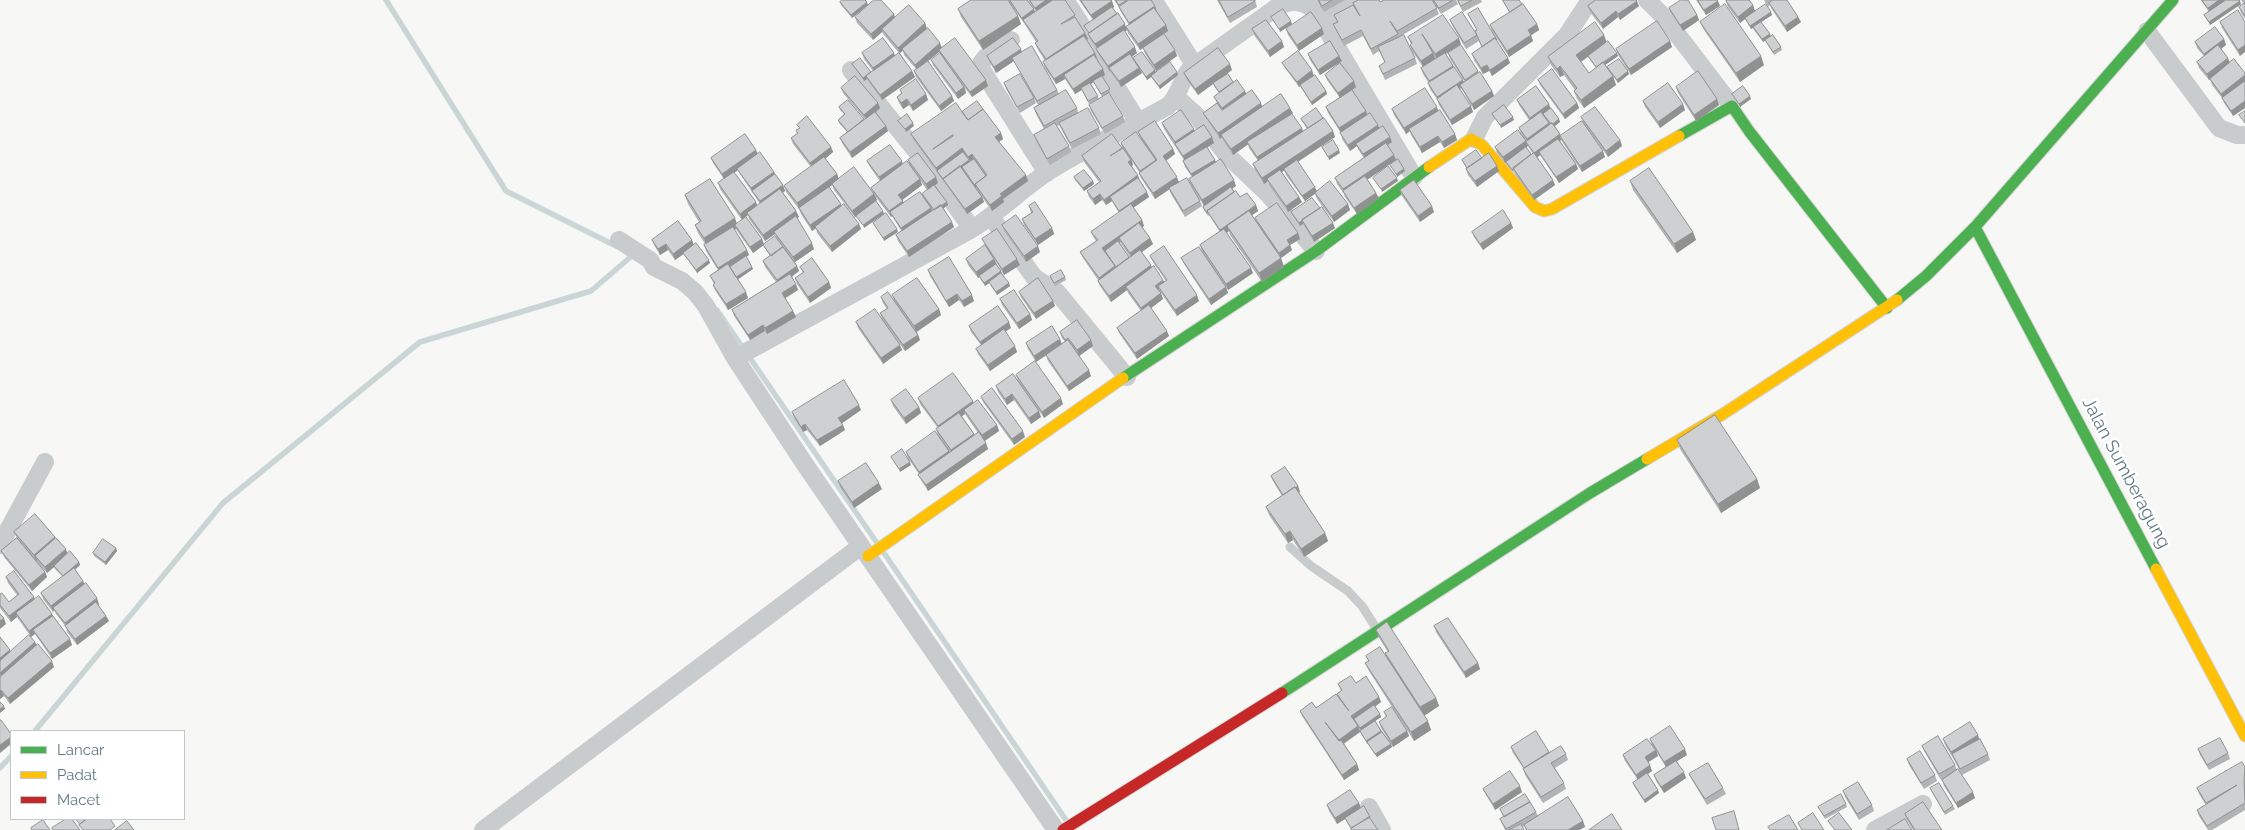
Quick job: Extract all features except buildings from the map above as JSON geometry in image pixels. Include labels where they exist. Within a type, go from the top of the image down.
[{"type":"street","points":[[1065,0],[1138,122]]},
{"type":"street","points":[[1323,21],[1358,0]]},
{"type":"street","points":[[483,830],[872,549],[1127,377],[1146,362],[1316,251],[1414,178],[1467,141],[1474,139],[1485,117],[1568,35],[1590,0]]},
{"type":"street","points":[[1647,0],[1664,17],[1887,308]]},
{"type":"street","points":[[1063,830],[1378,631],[1458,577],[1590,493],[1723,414],[1887,308],[1926,276],[1975,227],[2173,0]]},
{"type":"street","points":[[1154,1],[1195,66]]},
{"type":"street","points":[[743,353],[972,229],[991,217],[1047,173],[1088,148],[1168,106],[1177,98],[1187,73],[1279,2],[1307,3],[1315,10],[1414,178]]},
{"type":"street","points":[[2147,31],[2219,128],[2237,135],[2245,135]]},
{"type":"street","points":[[1011,40],[981,62],[982,70],[1047,173]]},
{"type":"street","points":[[851,70],[921,156],[972,229]]},
{"type":"street","points":[[1177,98],[1196,116],[1226,154],[1268,194],[1316,251]]},
{"type":"street","points":[[1474,139],[1482,145],[1535,207],[1544,211],[1552,209],[1732,106]]},
{"type":"street","points":[[991,217],[1034,277],[1056,292],[1127,377]]},
{"type":"street","name":"Jalan Sumberagung","points":[[1975,227],[2245,736]]},
{"type":"street","points":[[620,240],[650,260],[654,267],[682,282],[694,292],[743,353],[1056,830]]},
{"type":"street","points":[[0,544],[46,462]]},
{"type":"street","points":[[1876,830],[1923,804]]},
{"type":"street","points":[[1369,807],[1382,830]]},
{"type":"lane","points":[[1290,547],[1311,566],[1348,591],[1362,606],[1378,631]]},
{"type":"waterway","points":[[386,0],[506,191],[616,246]]},
{"type":"waterway","points":[[36,730],[223,503],[420,342],[591,291],[634,254]]},
{"type":"waterway","points":[[717,310],[877,543]]},
{"type":"waterway","points":[[884,553],[1066,820]]},
{"type":"waterway","points":[[0,768],[10,757]]},
{"type":"traffic: fast","points":[[1897,300],[1926,276],[1975,227],[2173,0]]},
{"type":"traffic: fast","points":[[1679,136],[1732,106],[1749,131],[1887,308]]},
{"type":"traffic: fast","points":[[1123,378],[1316,251],[1429,167]]},
{"type":"traffic: fast","points":[[1975,227],[2156,569]]},
{"type":"traffic: fast","points":[[1282,693],[1590,493],[1647,459]]},
{"type":"traffic: slow","points":[[1429,167],[1471,139],[1482,145],[1535,207],[1544,211],[1552,209],[1679,136]]},
{"type":"traffic: slow","points":[[1647,459],[1723,414],[1897,300]]},
{"type":"traffic: slow","points":[[868,556],[1123,378]]},
{"type":"traffic: slow","points":[[2156,569],[2245,736]]},
{"type":"traffic: jam","points":[[1063,830],[1282,693]]}]
